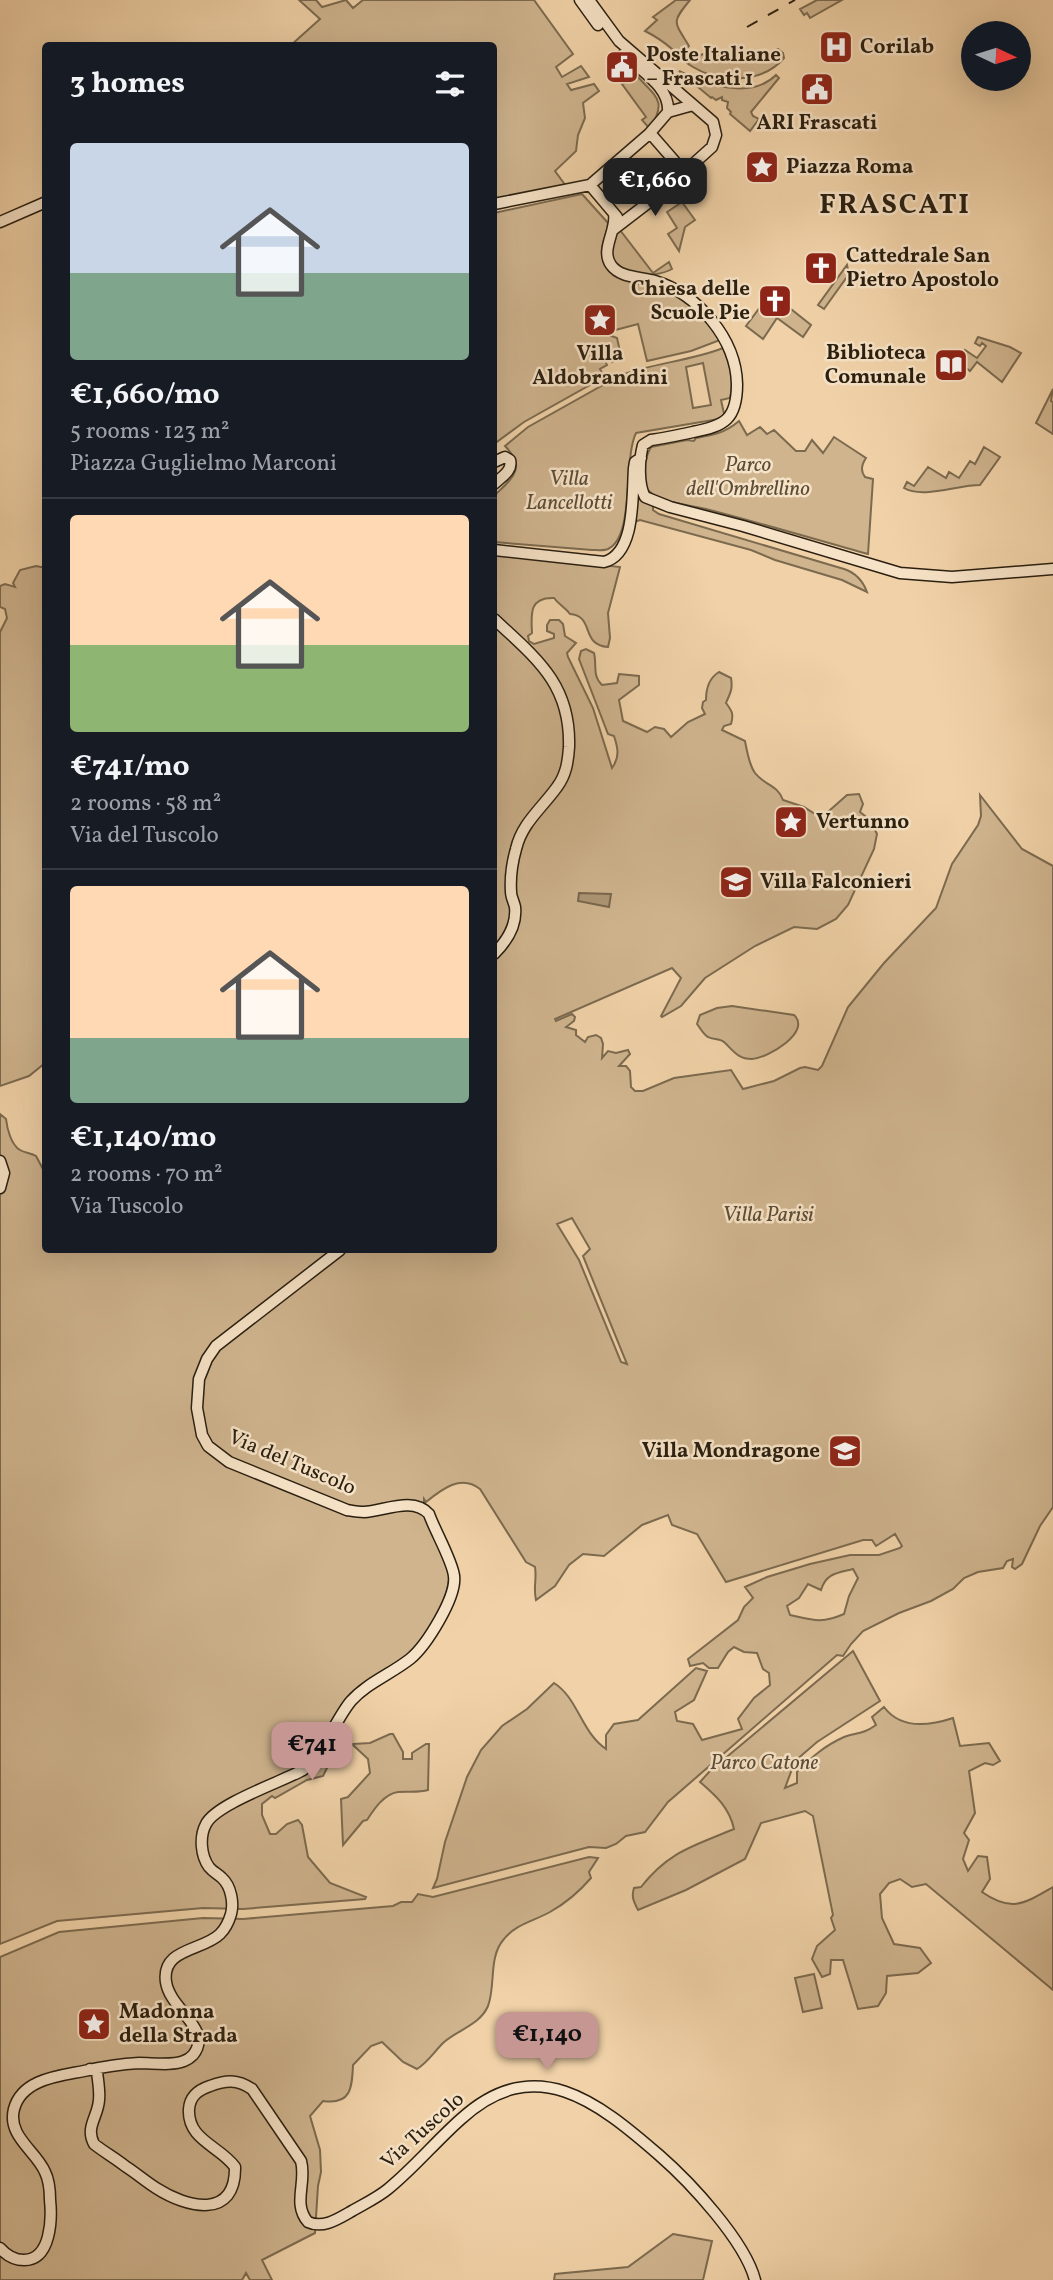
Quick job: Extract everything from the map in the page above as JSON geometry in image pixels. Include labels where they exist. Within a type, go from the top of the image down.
[{"type":"street","points":[[580,0],[611,41],[661,88],[667,99],[668,111]]},
{"type":"street","points":[[589,0],[615,37],[713,122],[716,135],[712,147],[614,229]]},
{"type":"street","points":[[497,203],[590,185],[650,133],[668,111],[693,105]]},
{"type":"street","points":[[650,133],[684,172]]},
{"type":"street","points":[[590,185],[614,214],[620,218],[630,217]]},
{"type":"street","points":[[0,222],[42,204]]},
{"type":"street","points":[[614,214],[614,229],[608,251],[611,266],[621,273],[663,284],[701,307],[721,335],[733,362],[736,377],[732,415],[725,423],[713,429],[649,441],[643,445],[642,490],[645,497],[904,573],[948,578],[1053,569]]},
{"type":"street","points":[[497,461],[505,457],[511,464],[511,468],[497,481]]},
{"type":"street","points":[[497,550],[604,562],[616,557],[626,540],[634,468],[637,460],[641,458]]},
{"type":"street","points":[[497,622],[542,665],[561,693],[569,740],[564,777],[531,817],[517,843],[511,868],[511,894],[515,909],[512,928],[497,951]]},
{"type":"street","points":[[0,1161],[4,1173],[0,1188]]},
{"type":"street","name":"Via del Tuscolo","points":[[0,2248],[12,2258],[35,2258],[43,2249],[50,2224],[47,2177],[38,2160],[19,2137],[13,2120],[21,2096],[35,2084],[90,2069],[137,2063],[179,2062],[193,2055],[198,2046],[198,2032],[177,2007],[165,1979],[173,1958],[219,1935],[231,1913],[231,1893],[225,1881],[207,1865],[204,1856],[202,1838],[206,1823],[222,1809],[307,1767],[351,1701],[411,1658],[428,1639],[453,1590],[454,1575],[425,1509],[409,1505],[363,1512],[347,1510],[229,1462],[208,1446],[202,1435],[197,1408],[199,1379],[216,1346],[336,1253]]},
{"type":"street","points":[[99,2091],[100,2078],[105,2067]]},
{"type":"street","points":[[90,2069],[97,2072],[99,2091]]},
{"type":"street","points":[[76,2073],[94,2077],[99,2091]]},
{"type":"street","name":"Via Tuscolo","points":[[99,2091],[98,2108],[90,2133],[94,2144],[157,2189],[177,2199],[199,2205],[214,2205],[225,2200],[233,2190],[235,2167],[227,2157],[200,2138],[191,2125],[190,2103],[195,2094],[218,2082],[239,2082],[257,2094],[282,2130],[302,2165],[303,2180],[299,2201],[301,2212],[308,2222],[322,2224],[342,2217],[382,2194],[462,2118],[500,2093],[537,2087],[566,2091],[599,2107],[674,2169],[735,2239],[747,2258],[755,2280]]},
{"type":"green space","points":[[299,0],[316,0],[322,7],[346,0],[353,8],[363,0],[534,0],[573,54],[556,67],[562,77],[581,66],[589,77],[567,84],[571,90],[594,84],[599,91],[583,103],[585,118],[578,135],[576,151],[555,171],[566,186],[497,199],[497,42],[294,42],[320,19]]},
{"type":"green space","points":[[676,0],[690,0],[677,18],[680,32],[689,46],[682,59],[666,44],[645,31],[657,20],[653,17]]},
{"type":"green space","points":[[817,0],[842,0],[810,18],[807,13],[804,15],[800,9]]},
{"type":"green space","points":[[778,49],[784,58],[764,73],[740,78],[715,76],[683,60],[703,54],[706,57],[715,54],[725,59],[753,61]]},
{"type":"green space","points":[[679,71],[728,88],[754,87],[766,83],[776,75],[779,78],[751,112],[759,119],[750,131],[730,114],[728,102],[722,100],[722,97],[716,100],[711,98]]},
{"type":"green space","points":[[637,76],[650,89],[659,105],[650,129],[642,120],[646,117],[622,84]]},
{"type":"green space","name":"Villa Aldobrandini","points":[[582,194],[608,223],[602,255],[609,270],[615,275],[654,284],[689,304],[720,340],[691,351],[647,361],[638,324],[608,332],[617,338],[621,356],[612,362],[609,356],[604,359],[607,365],[600,369],[604,377],[524,422],[497,442],[497,212]]},
{"type":"green space","points":[[682,202],[695,220],[685,227],[679,251],[668,234],[677,228],[667,212]]},
{"type":"green space","points":[[620,230],[653,273],[669,262],[672,269],[645,275],[625,271],[618,266],[613,259],[612,250],[613,241]]},
{"type":"green space","points":[[847,265],[849,274],[824,309],[818,305]]},
{"type":"green space","points":[[761,306],[777,318],[763,339],[746,326]]},
{"type":"green space","points":[[787,306],[811,325],[803,337],[777,318]]},
{"type":"green space","points":[[978,337],[1021,353],[1002,382],[977,362],[970,371],[960,363],[965,350],[977,358],[986,346],[975,343]]},
{"type":"green space","name":"Villa Lancellotti","points":[[723,348],[731,372],[732,385],[730,398],[721,400],[725,418],[636,433],[632,445],[625,514],[616,542],[608,549],[600,550],[497,542],[497,493],[511,478],[516,467],[512,454],[505,446],[528,427],[621,375]],"holes":[[[703,363],[711,405],[693,408],[686,367]]]},
{"type":"green space","points":[[1053,389],[1051,401],[1053,434],[1036,423]]},
{"type":"green space","name":"Parco dell'Ombrellino","points":[[739,421],[747,435],[760,427],[767,434],[774,430],[796,451],[805,451],[812,440],[823,453],[834,437],[866,458],[862,472],[865,477],[873,479],[868,554],[726,514],[669,501],[650,492],[645,483],[644,470],[651,447],[694,441],[696,438],[724,431]]},
{"type":"green space","points":[[984,447],[1000,457],[980,485],[930,492],[904,488],[907,482],[914,486],[928,467],[946,478],[949,472],[959,478],[970,461],[975,464]]},
{"type":"green space","points":[[637,486],[653,505],[653,510],[659,514],[844,569],[859,578],[867,592],[842,580],[751,550],[640,520],[634,522]]},
{"type":"green space","name":"Villa Parisi","points":[[497,553],[620,567],[608,613],[608,647],[594,641],[583,620],[570,614],[554,598],[540,600],[533,608],[532,633],[528,636],[529,641],[534,644],[554,638],[554,634],[547,631],[547,625],[550,620],[559,620],[563,624],[565,636],[576,643],[567,653],[568,657],[593,708],[612,768],[618,752],[614,736],[608,734],[579,659],[581,651],[586,649],[594,653],[596,674],[602,685],[617,683],[619,674],[639,676],[639,685],[619,700],[623,721],[647,732],[655,727],[664,729],[671,737],[688,722],[705,714],[703,702],[706,700],[709,684],[716,674],[719,672],[731,678],[731,689],[726,703],[732,713],[732,721],[722,730],[745,741],[748,758],[755,773],[778,791],[783,800],[804,807],[821,818],[847,795],[859,794],[863,804],[860,812],[870,820],[877,834],[874,849],[848,905],[836,919],[817,929],[794,927],[755,946],[705,978],[681,1006],[662,1017],[681,978],[672,968],[555,1019],[556,1021],[572,1014],[574,1021],[566,1027],[576,1030],[576,1035],[585,1042],[588,1037],[596,1035],[601,1038],[602,1058],[608,1051],[616,1053],[628,1050],[630,1054],[619,1066],[626,1066],[630,1071],[631,1087],[635,1091],[643,1091],[674,1078],[731,1070],[743,1089],[774,1081],[800,1068],[818,1070],[848,1007],[884,963],[936,908],[952,864],[978,825],[981,816],[980,795],[1022,849],[1053,866],[1053,1507],[1040,1526],[1022,1564],[1015,1569],[1012,1567],[1013,1559],[1007,1561],[1003,1568],[978,1572],[964,1578],[953,1589],[931,1601],[863,1631],[843,1656],[837,1655],[668,1802],[645,1832],[626,1836],[606,1848],[589,1847],[433,1888],[467,1777],[481,1750],[502,1726],[527,1709],[554,1683],[569,1697],[591,1734],[606,1749],[606,1735],[614,1724],[638,1720],[696,1668],[707,1671],[694,1700],[675,1712],[677,1721],[693,1724],[702,1740],[742,1729],[738,1719],[754,1698],[770,1685],[769,1673],[763,1669],[757,1653],[744,1652],[734,1647],[718,1668],[709,1668],[703,1663],[690,1666],[688,1659],[738,1620],[744,1607],[753,1598],[745,1587],[810,1564],[850,1555],[879,1555],[902,1546],[895,1534],[876,1546],[872,1540],[863,1540],[726,1582],[697,1534],[672,1525],[668,1515],[642,1525],[604,1556],[583,1554],[569,1565],[555,1586],[536,1600],[535,1567],[526,1562],[480,1489],[466,1483],[452,1485],[426,1502],[424,1499],[427,1520],[445,1557],[449,1575],[442,1604],[425,1637],[414,1652],[371,1679],[355,1694],[334,1752],[330,1751],[325,1764],[328,1766],[323,1776],[307,1780],[275,1798],[272,1796],[262,1804],[262,1815],[270,1834],[276,1834],[287,1824],[298,1820],[302,1825],[308,1857],[330,1883],[366,1897],[365,1899],[243,1909],[203,1908],[57,1921],[0,1944],[0,1114],[6,1119],[10,1136],[17,1148],[36,1156],[42,1167],[42,1253],[497,1253]],"holes":[[[572,1218],[590,1249],[583,1256],[627,1364],[621,1362],[579,1260],[557,1224]],[[853,1569],[858,1578],[844,1614],[823,1620],[790,1615],[787,1606],[799,1598],[808,1584],[821,1590],[829,1577]]]},
{"type":"green space","points":[[42,567],[42,1065],[29,1076],[0,1086],[0,632],[7,618],[5,609],[0,607],[0,586],[5,584],[15,587],[13,583],[20,570]]},
{"type":"green space","points":[[732,1006],[794,1015],[798,1022],[797,1029],[786,1043],[768,1054],[752,1059],[743,1057],[722,1041],[707,1036],[697,1024],[700,1015],[717,1008]]},
{"type":"green space","name":"Parco Catone","points":[[853,1651],[880,1701],[817,1742],[795,1761],[785,1788],[797,1783],[797,1772],[824,1748],[876,1725],[872,1717],[884,1707],[899,1720],[907,1723],[925,1724],[953,1718],[960,1746],[989,1743],[1000,1761],[993,1765],[985,1763],[969,1771],[975,1813],[964,1833],[969,1840],[963,1859],[968,1871],[978,1856],[987,1857],[990,1879],[982,1892],[1002,1902],[1010,1904],[1026,1901],[1053,1887],[1053,1990],[926,1884],[912,1887],[900,1879],[889,1883],[880,1894],[882,1918],[894,1944],[920,1948],[931,1963],[918,1973],[887,1976],[886,1993],[878,2006],[858,2009],[843,1960],[831,1960],[830,1974],[822,1977],[812,1959],[817,1946],[835,1930],[813,1816],[805,1811],[761,1823],[745,1859],[686,1890],[638,1910],[633,1897],[634,1888],[641,1887],[672,1857],[734,1829],[725,1808],[700,1782]]},
{"type":"green space","points":[[393,1734],[403,1752],[403,1759],[412,1759],[412,1753],[429,1744],[428,1790],[398,1792],[388,1796],[343,1845],[341,1799],[348,1797],[370,1773],[368,1759],[352,1744],[370,1743]]},
{"type":"green space","points":[[589,1857],[598,1858],[589,1872],[591,1878],[582,1888],[556,1909],[514,1930],[499,1946],[488,2006],[480,2018],[449,2038],[417,2069],[403,2062],[382,2042],[371,2046],[353,2065],[352,2081],[345,2097],[332,2102],[323,2101],[310,2116],[320,2150],[321,2172],[315,2233],[262,2260],[272,2280],[250,2280],[246,2273],[242,2280],[0,2280],[0,1957],[59,1932],[203,1918],[243,1919],[393,1906],[401,1902],[412,1902],[418,1894],[433,1897]]},
{"type":"green space","points":[[814,1974],[822,2008],[803,2012],[795,1978]]},
{"type":"green space","points":[[673,2234],[712,2241],[703,2280],[554,2280],[555,2274],[628,2267]]},
{"type":"shaded area","points":[[579,893],[611,894],[609,907],[578,901]]},
{"type":"railway","points":[[747,27],[795,0]]},
{"type":"place","name":"Corilab","points":[[836,47]]},
{"type":"place","name":"Poste Italiane – Frascati 1","points":[[622,67]]},
{"type":"place","name":"ARI Frascati","points":[[817,89]]},
{"type":"place","name":"Piazza Roma","points":[[762,167]]},
{"type":"place","name":"Cattedrale San Pietro Apostolo","points":[[821,268]]},
{"type":"place","name":"Chiesa delle Scuole Pie","points":[[775,301]]},
{"type":"place","name":"Villa Aldobrandini","points":[[600,320]]},
{"type":"place","name":"Biblioteca Comunale","points":[[951,365]]},
{"type":"place","name":"Vertunno","points":[[791,822]]},
{"type":"place","name":"Villa Falconieri","points":[[736,882]]},
{"type":"place","name":"Villa Mondragone","points":[[845,1451]]},
{"type":"place","name":"Madonna della Strada","points":[[94,2024]]},
{"type":"district","name":"FRASCATI","points":[[895,205]]}]
